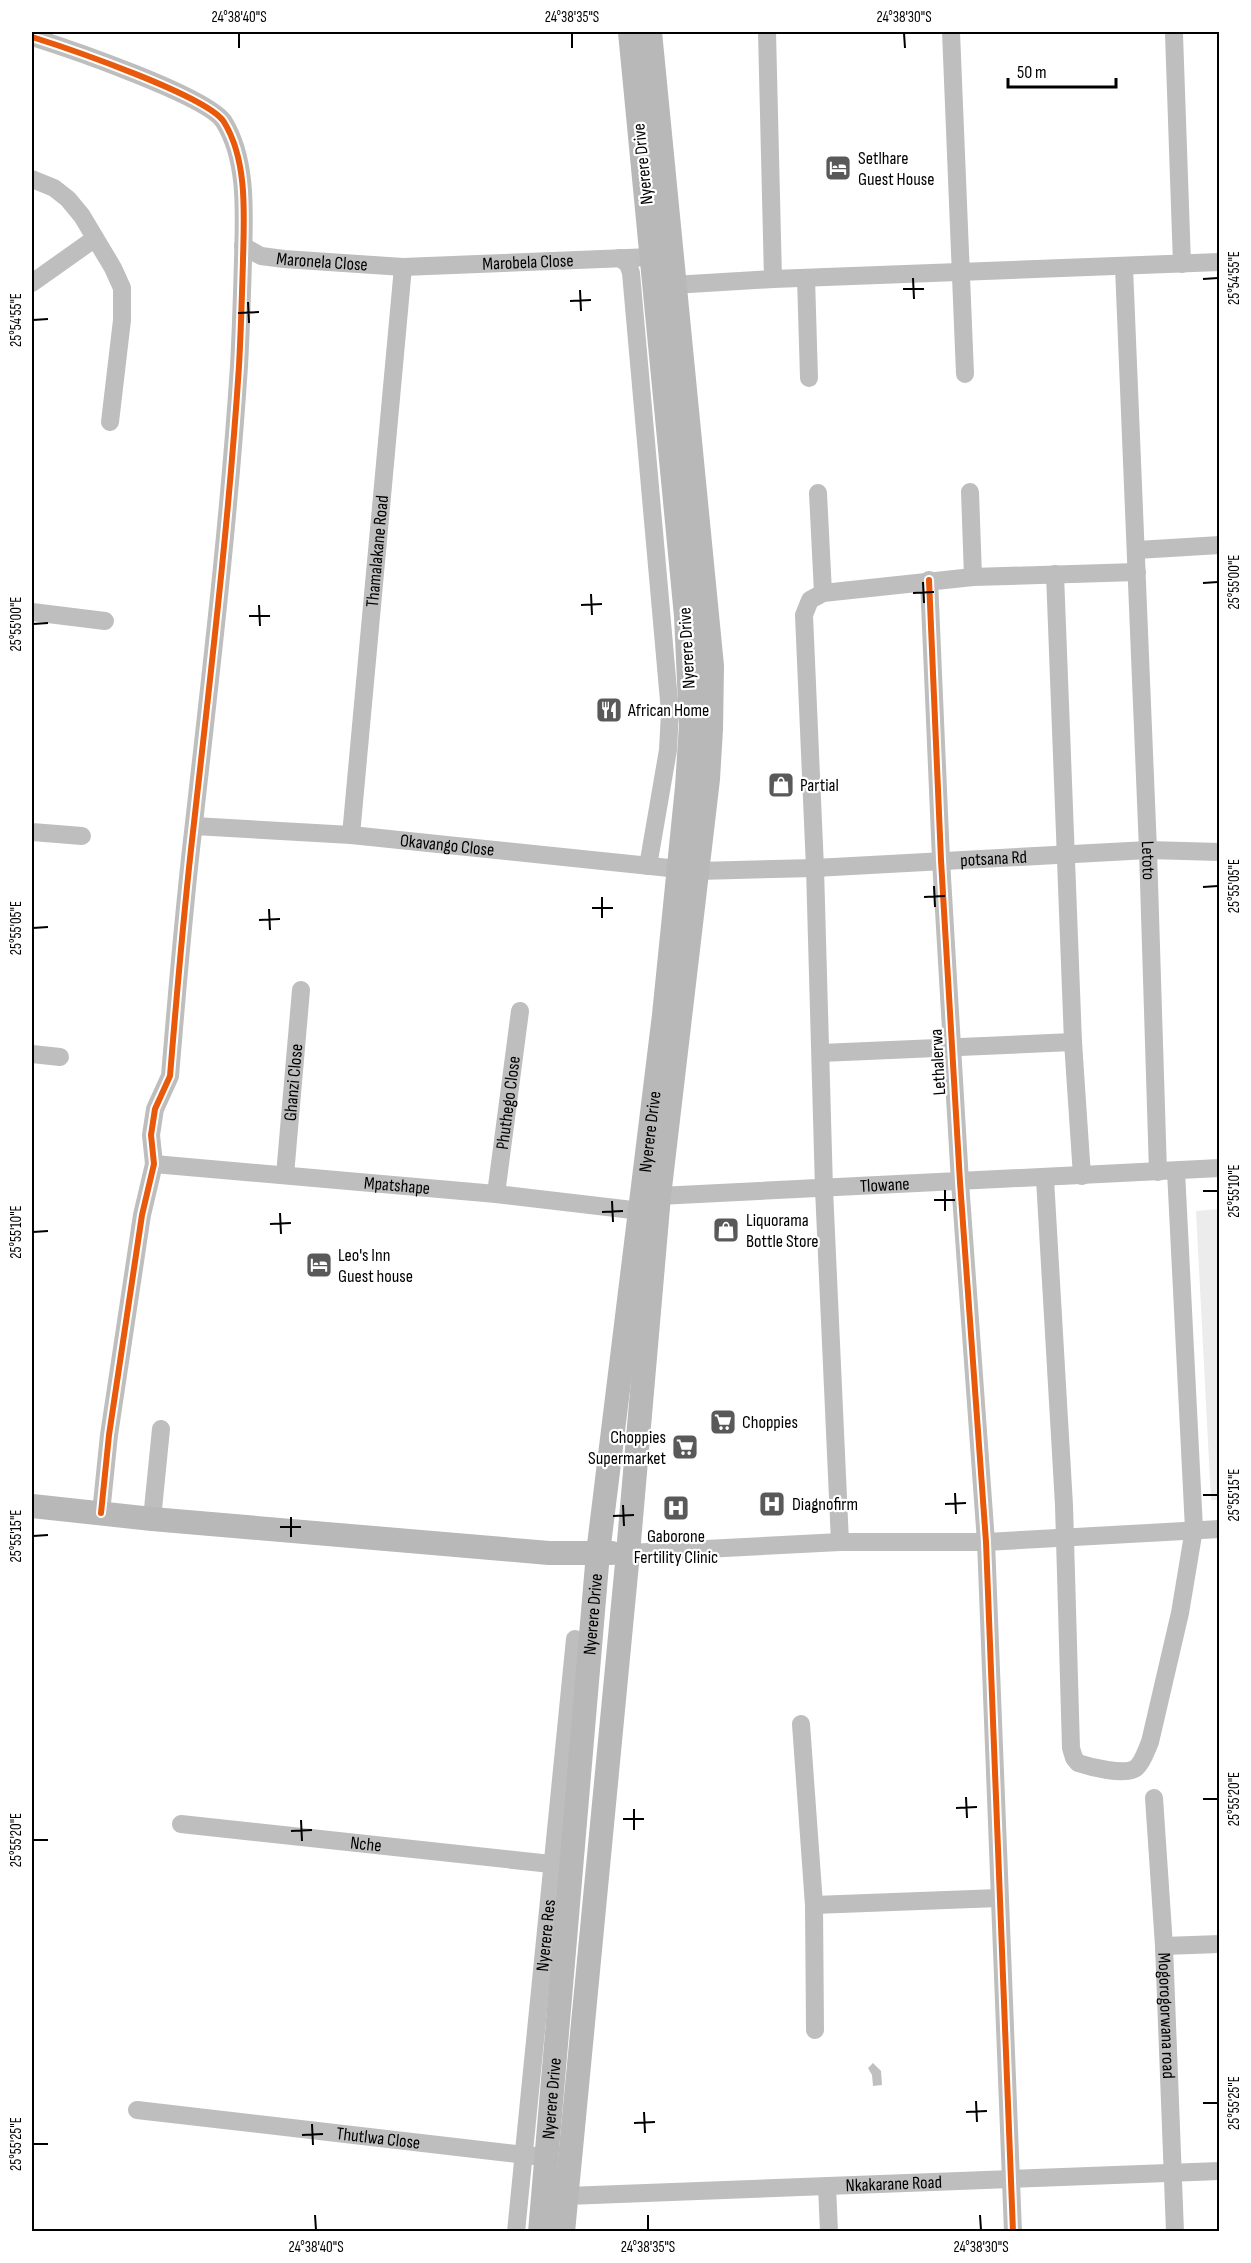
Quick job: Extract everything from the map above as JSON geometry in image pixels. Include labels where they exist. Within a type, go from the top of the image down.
[{"type":"main road","name":"Nyerere Drive","points":[[540,2232],[536,2156],[598,1553],[664,1015],[688,870],[708,779],[711,729],[712,666],[650,32]]},
{"type":"main road","name":"Nyerere Drive","points":[[563,2232],[628,1553],[688,870],[691,725],[686,615],[652,257],[626,37]]},
{"type":"main road","points":[[32,1506],[152,1519],[549,1553],[628,1553]]},
{"type":"street","points":[[767,32],[773,279]]},
{"type":"street","points":[[951,32],[965,374]]},
{"type":"street","points":[[1174,34],[1182,264]]},
{"type":"street","points":[[32,37],[64,47],[195,99],[222,118],[234,140],[244,200],[242,318],[233,455],[221,596],[194,826],[170,1076],[154,1109],[151,1135],[154,1164],[142,1215],[101,1513]]},
{"type":"street","points":[[32,179],[54,188],[68,199],[82,216],[93,239],[113,268],[122,288],[122,320],[110,422]]},
{"type":"street","points":[[32,283],[93,239]]},
{"type":"street","name":"Maronela Close","points":[[243,246],[261,256],[284,259],[404,267]]},
{"type":"street","name":"Marobela Close","points":[[404,267],[652,257]]},
{"type":"street","points":[[620,258],[628,264],[631,273],[670,712],[668,750],[648,866]]},
{"type":"street","points":[[673,285],[1220,262]]},
{"type":"street","name":"Thamalakane Road","points":[[351,835],[404,267]]},
{"type":"street","name":"Letoto","points":[[1065,1538],[1070,1726],[1074,1758],[1078,1763],[1089,1767],[1126,1772],[1134,1770],[1141,1762],[1150,1742],[1180,1612],[1194,1529],[1167,1172],[1149,850],[1124,267]]},
{"type":"street","points":[[806,278],[809,378]]},
{"type":"street","points":[[970,492],[973,577]]},
{"type":"street","points":[[818,493],[823,593]]},
{"type":"street","points":[[1137,550],[1220,545]]},
{"type":"street","points":[[840,1542],[824,1189],[815,868],[804,615],[810,600],[823,593],[973,577],[1137,572]]},
{"type":"street","points":[[1055,574],[1073,1042],[1082,1176]]},
{"type":"street","name":"Lethalerwa","points":[[929,580],[951,1046],[986,1542],[1013,2232]]},
{"type":"street","points":[[32,612],[105,621]]},
{"type":"street","name":"Okavango Close","points":[[194,826],[351,835],[688,870]]},
{"type":"street","points":[[32,832],[82,836]]},
{"type":"street","name":"potsana Rd","points":[[688,870],[815,868],[1149,850],[1220,852]]},
{"type":"street","name":"Ghanzi Close","points":[[285,1175],[301,990]]},
{"type":"street","name":"Phuthego Close","points":[[496,1194],[520,1011]]},
{"type":"street","points":[[821,1053],[1073,1042]]},
{"type":"street","points":[[32,1054],[60,1057]]},
{"type":"street","name":"Mpatshape","points":[[154,1164],[496,1194],[641,1211]]},
{"type":"street","name":"Tlowane","points":[[659,1196],[1046,1179],[1220,1168]]},
{"type":"street","points":[[1046,1179],[1065,1538]]},
{"type":"street","points":[[152,1519],[161,1429]]},
{"type":"street","points":[[628,1553],[840,1542],[986,1542],[1220,1528]]},
{"type":"street","name":"Nyerere Res","points":[[516,2232],[536,2156],[551,1864],[574,1639]]},
{"type":"street","points":[[801,1724],[814,1905],[815,2030]]},
{"type":"street","name":"Mogorogorwana road","points":[[1154,1798],[1164,1946],[1175,2232]]},
{"type":"street","name":"Nche","points":[[181,1824],[551,1864]]},
{"type":"street","points":[[814,1905],[999,1898]]},
{"type":"street","points":[[1164,1946],[1220,1944]]},
{"type":"street","name":"Thutlwa Close","points":[[137,2110],[536,2156]]},
{"type":"street","name":"Nkakarane Road","points":[[567,2196],[1220,2170]]},
{"type":"street","points":[[827,2186],[829,2232]]},
{"type":"shaded area","points":[[1219,1209],[1220,1500],[1211,1500],[1196,1211]]},
{"type":"shaded area","points":[[873,2063],[881,2071],[882,2085],[873,2086],[872,2075],[868,2068]]},
{"type":"cycle path","points":[[32,37],[135,74],[192,99],[213,111],[224,122],[232,137],[241,171],[244,207],[240,353],[235,423],[187,886],[170,1076],[155,1109],[151,1135],[154,1164],[142,1215],[109,1435],[101,1513]]},
{"type":"cycle path","points":[[929,580],[941,860],[960,1182],[986,1542],[1013,2232]]},
{"type":"place","name":"Setlhare Guest House","points":[[838,168]]},
{"type":"place","name":"African Home","points":[[609,710]]},
{"type":"place","name":"Partial","points":[[781,785]]},
{"type":"place","name":"Liquorama Bottle Store","points":[[726,1230]]},
{"type":"place","name":"Leo's Inn Guest house","points":[[319,1265]]},
{"type":"place","name":"Choppies","points":[[723,1422]]},
{"type":"place","name":"Choppies Supermarket","points":[[685,1447]]},
{"type":"place","name":"Diagnofirm","points":[[772,1504]]},
{"type":"place","name":"Gaborone Fertility Clinic","points":[[676,1508]]}]
